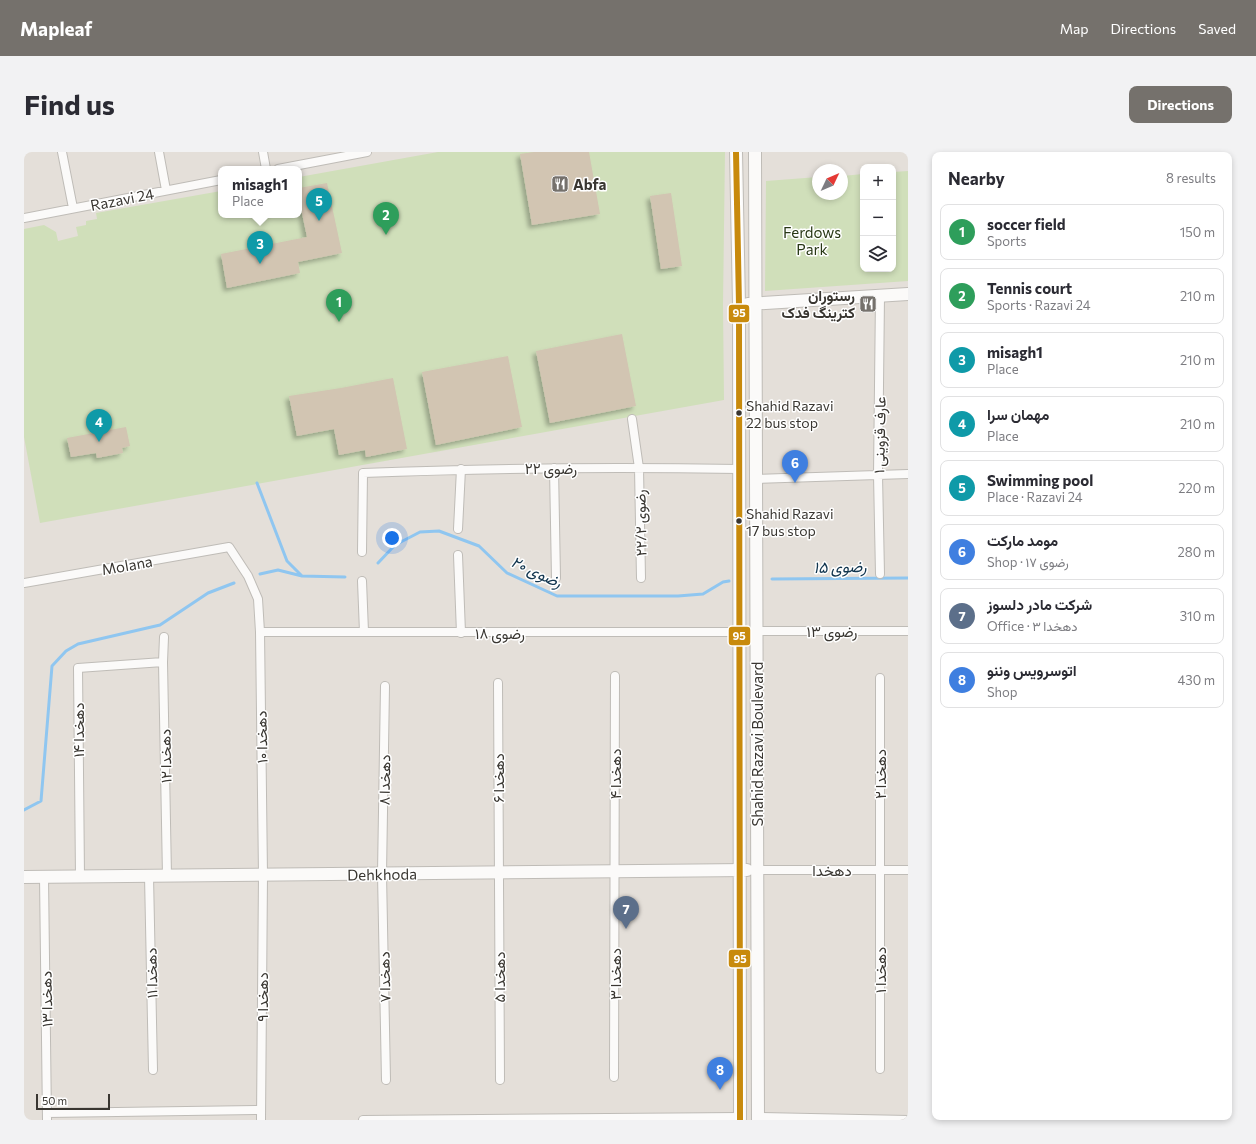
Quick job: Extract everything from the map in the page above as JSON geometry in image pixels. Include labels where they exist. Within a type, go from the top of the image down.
[{"type":"street","points":[[62,152],[73,208]]},
{"type":"street","points":[[159,152],[166,190]]},
{"type":"street","points":[[262,152],[265,166]]},
{"type":"street","points":[[294,166],[367,152]]},
{"type":"street","name":"Shahid Razavi Boulevard","points":[[736,152],[739,305],[740,1119]]},
{"type":"street","name":"Shahid Razavi Boulevard","points":[[755,152],[758,1119]]},
{"type":"street","name":"Razavi 24","points":[[24,218],[218,181]]},
{"type":"street","points":[[739,305],[908,294]]},
{"type":"street","name":"عارف قزوینی ۱","points":[[880,296],[878,475],[880,574]]},
{"type":"street","name":"رضوی ۲۲/۲","points":[[632,419],[639,468],[641,578]]},
{"type":"street","points":[[554,468],[556,578]]},
{"type":"street","name":"رضوی ۲۲","points":[[362,552],[363,473],[461,469],[554,468],[739,469]]},
{"type":"street","points":[[458,529],[461,469]]},
{"type":"street","points":[[756,480],[908,474]]},
{"type":"street","name":"Molana","points":[[24,583],[229,547],[248,576],[258,599]]},
{"type":"street","points":[[458,554],[461,632]]},
{"type":"street","points":[[362,581],[364,632]]},
{"type":"street","name":"دهخدا ۱۰","points":[[258,599],[260,632],[263,875]]},
{"type":"street","name":"رضوی ۱۳","points":[[756,631],[908,631]]},
{"type":"street","name":"رضوی ۱۸","points":[[260,632],[739,632]]},
{"type":"street","name":"دهخدا ۱۲","points":[[164,637],[163,662],[167,876]]},
{"type":"street","name":"دهخدا ۱۴","points":[[80,877],[78,668],[163,662]]},
{"type":"street","name":"دهخدا ۴","points":[[615,676],[615,872]]},
{"type":"street","name":"دهخدا ۲","points":[[880,678],[880,870]]},
{"type":"street","name":"دهخدا ۶","points":[[498,683],[498,873]]},
{"type":"street","name":"دهخدا ۸","points":[[382,874],[385,686]]},
{"type":"street","name":"دهخدا","points":[[757,870],[908,870]]},
{"type":"street","name":"Dehkhoda","points":[[24,877],[757,870]]},
{"type":"street","name":"دهخدا ۱","points":[[880,870],[880,1069]]},
{"type":"street","name":"دهخدا ۳","points":[[614,1077],[615,872]]},
{"type":"street","name":"دهخدا ۵","points":[[498,873],[500,1080]]},
{"type":"street","name":"دهخدا ۷","points":[[382,874],[386,1080]]},
{"type":"street","name":"دهخدا ۹","points":[[261,1120],[263,875]]},
{"type":"street","name":"دهخدا ۱۱","points":[[149,876],[152,1070]]},
{"type":"street","name":"دهخدا ۱۳","points":[[44,877],[47,1116]]},
{"type":"street","points":[[47,1116],[262,1110]]},
{"type":"street","points":[[363,1120],[740,1119]]},
{"type":"street","points":[[758,1119],[908,1120]]},
{"type":"green space","points":[[438,152],[725,152],[723,305],[724,400],[40,523],[24,437],[24,229],[44,225],[56,232],[58,241],[78,236],[76,227],[86,225],[86,221],[97,219],[96,213],[218,192],[218,218],[302,218],[302,176]]},
{"type":"green space","name":"Ferdows Park","points":[[908,171],[908,281],[765,291],[766,181],[812,177],[812,200],[848,200],[848,175],[860,174],[860,272],[896,272],[896,172]]},
{"type":"building","name":"Abfa","points":[[534,152],[589,152],[600,214],[532,225],[520,154]]},
{"type":"building","points":[[327,183],[342,253],[298,262],[300,273],[227,288],[221,254],[307,237],[302,213],[302,187]]},
{"type":"building","points":[[671,193],[682,266],[661,269],[650,196]]},
{"type":"building","points":[[622,334],[636,406],[550,423],[536,351]]},
{"type":"building","points":[[508,356],[522,427],[436,445],[422,372]]},
{"type":"building","points":[[393,378],[407,449],[366,457],[365,450],[339,455],[334,429],[297,436],[289,396]]},
{"type":"building","points":[[126,427],[130,446],[122,448],[123,453],[97,458],[96,453],[71,457],[67,438]]},
{"type":"waterway","points":[[257,483],[287,561],[302,576]]},
{"type":"waterway","name":"رضوی ۲۰","points":[[378,563],[395,545],[420,532],[439,531],[479,546],[507,573],[557,596],[678,596],[703,594],[723,582],[729,581]]},
{"type":"waterway","points":[[260,574],[278,570],[302,576],[345,577]]},
{"type":"waterway","name":"رضوی ۱۵","points":[[772,579],[908,578]]},
{"type":"waterway","points":[[24,810],[41,801],[52,666],[66,651],[78,644],[160,625],[208,593],[234,583]]},
{"type":"transit line","name":"95","points":[[736,152],[739,305],[740,1120]]},
{"type":"place","name":"Abfa","points":[[560,184]]},
{"type":"place","name":"Swimming pool","points":[[319,221]]},
{"type":"place","name":"Tennis court","points":[[386,235]]},
{"type":"place","name":"misagh1","points":[[260,264]]},
{"type":"place","name":"رستوران کترینگ فدک","points":[[868,304]]},
{"type":"place","name":"soccer field","points":[[339,322]]},
{"type":"place","name":"Shahid Razavi 22 bus stop","points":[[739,413]]},
{"type":"place","name":"مهمان سرا","points":[[99,442]]},
{"type":"place","name":"مومد مارکت","points":[[795,483]]},
{"type":"place","name":"Shahid Razavi 17 bus stop","points":[[739,521]]},
{"type":"place","name":"شرکت مادر دلسوز","points":[[626,929]]},
{"type":"place","name":"اتوسرویس وننو","points":[[720,1090]]}]
